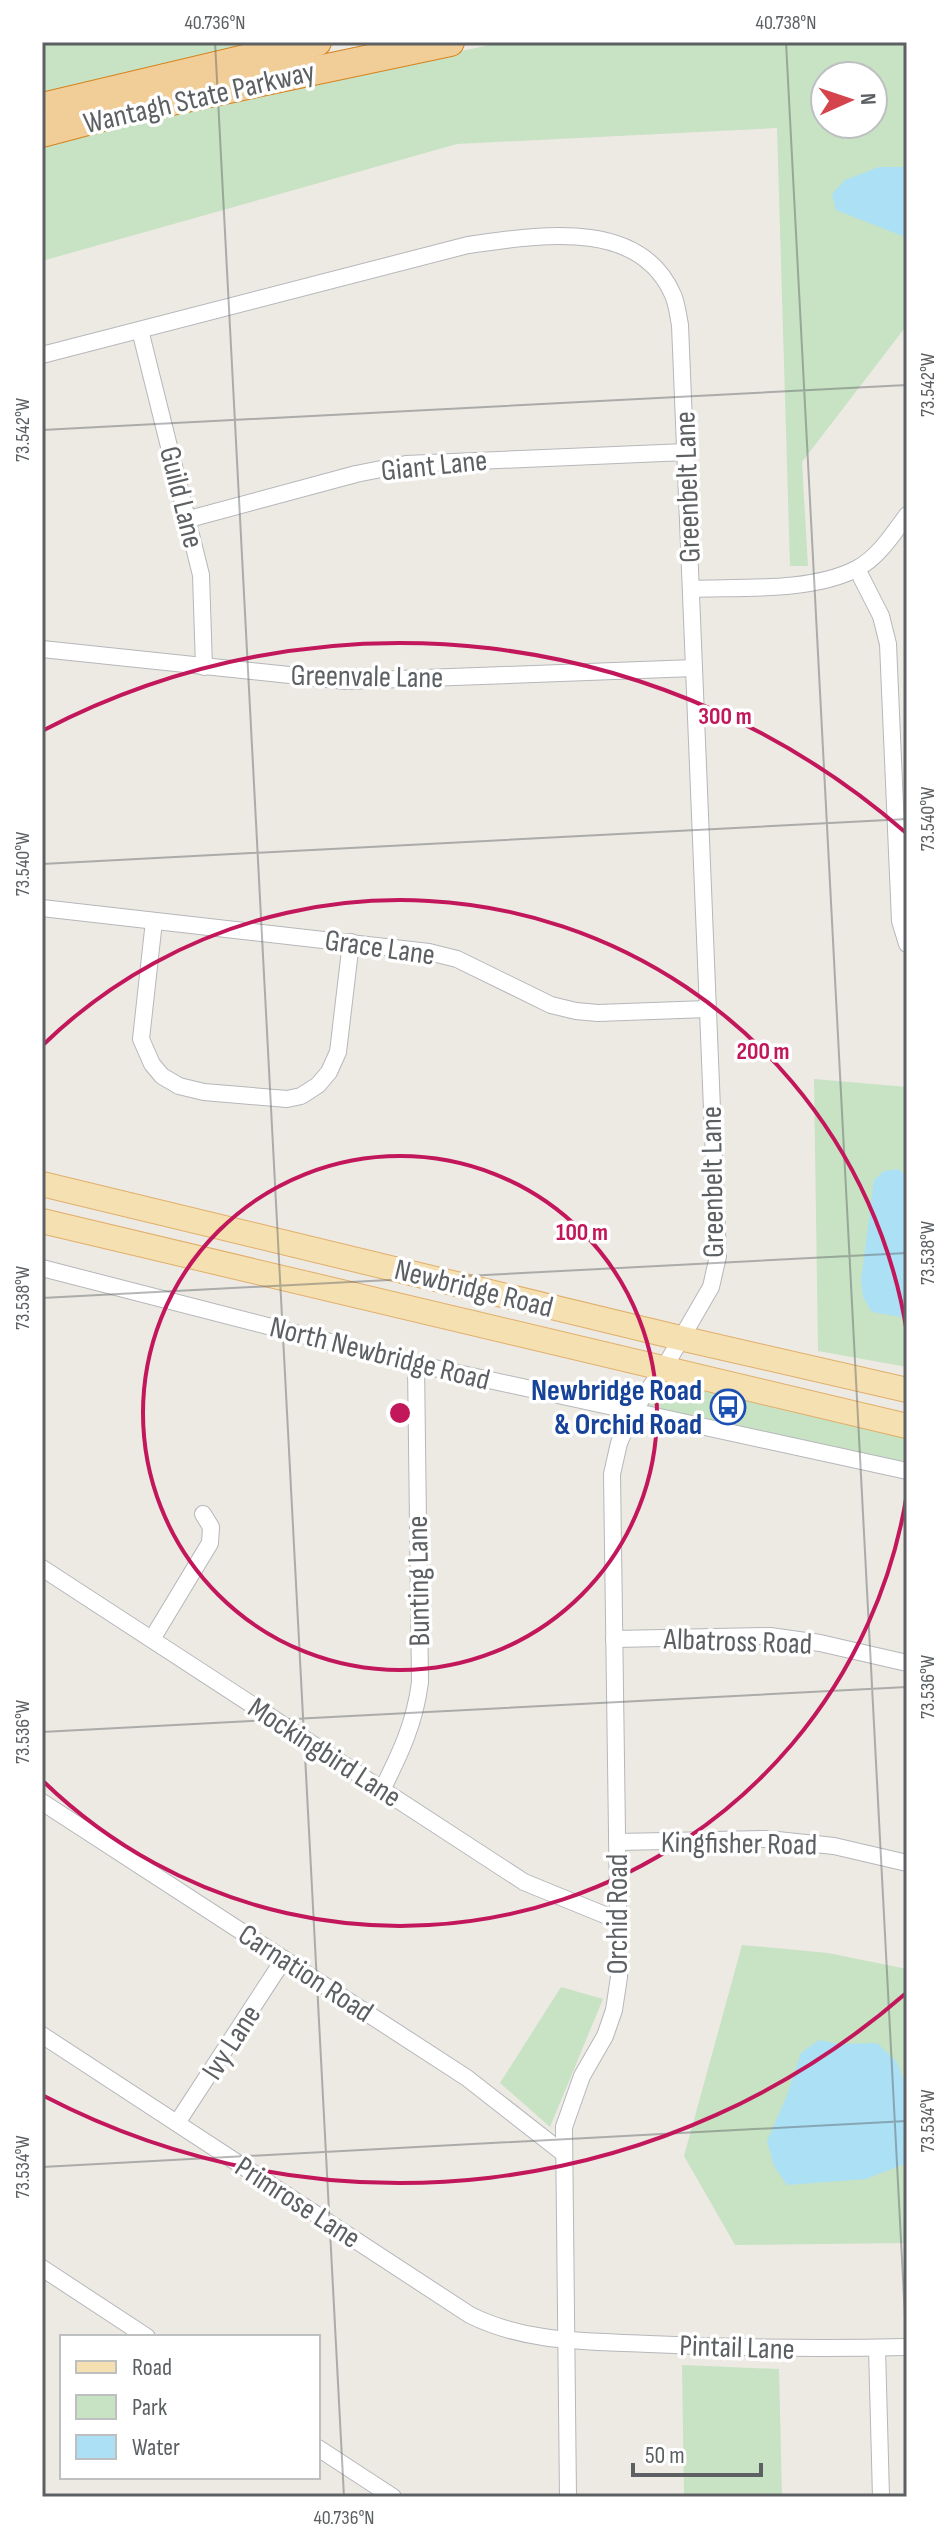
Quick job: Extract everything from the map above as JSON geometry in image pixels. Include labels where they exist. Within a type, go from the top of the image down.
[{"type":"highway","name":"Wantagh State Parkway","points":[[42,107],[317,42]]},
{"type":"highway","name":"Wantagh State Parkway","points":[[42,133],[129,110],[450,42]]},
{"type":"main road","name":"Newbridge Road","points":[[42,1184],[907,1390]]},
{"type":"main road","points":[[123,1240],[131,1205]]},
{"type":"main road","name":"Newbridge Road","points":[[42,1221],[907,1426]]},
{"type":"street","name":"Greenbelt Lane","points":[[42,355],[468,245],[574,236],[604,239],[632,250],[648,261],[664,279],[674,297],[680,325],[718,1256],[711,1287],[680,1338]]},
{"type":"street","name":"Guild Lane","points":[[140,330],[201,575],[204,667]]},
{"type":"street","name":"Giant Lane","points":[[189,519],[356,474],[406,464],[686,452]]},
{"type":"street","points":[[691,589],[803,584],[857,569],[882,548],[907,515]]},
{"type":"street","points":[[857,569],[881,616],[888,644],[900,760],[900,921],[907,944]]},
{"type":"street","name":"Greenvale Lane","points":[[42,649],[346,681],[694,668]]},
{"type":"street","name":"Grace Lane","points":[[42,908],[429,952],[457,959],[525,995],[576,1011],[707,1009]]},
{"type":"street","points":[[154,921],[141,1039],[152,1064],[162,1076],[179,1086],[204,1092],[287,1099],[301,1096],[318,1085],[329,1072],[338,1052],[351,942]]},
{"type":"street","name":"North Newbridge Road","points":[[42,1268],[416,1364],[907,1471]]},
{"type":"street","name":"Orchid Road","points":[[568,2497],[563,2153],[567,2115],[582,2076],[605,2036],[614,2010],[619,1977],[612,1474],[619,1443],[633,1411],[664,1368],[680,1338]]},
{"type":"street","name":"Bunting Lane","points":[[382,1790],[410,1733],[420,1682],[416,1364]]},
{"type":"street","points":[[152,1639],[210,1543],[211,1527],[203,1514]]},
{"type":"street","name":"Mockingbird Lane","points":[[42,1568],[524,1882],[617,1920]]},
{"type":"street","name":"Albatross Road","points":[[614,1639],[770,1636],[820,1643],[907,1663]]},
{"type":"street","name":"Carnation Road","points":[[42,1802],[467,2078],[563,2153]]},
{"type":"street","name":"Kingfisher Road","points":[[617,1842],[768,1839],[834,1846],[907,1863]]},
{"type":"street","name":"Ivy Lane","points":[[177,2123],[284,1959]]},
{"type":"street","name":"Primrose Lane","points":[[42,2035],[470,2315],[511,2332],[566,2340]]},
{"type":"street","points":[[42,2268],[144,2335]]},
{"type":"street","name":"Pintail Lane","points":[[566,2340],[753,2349],[907,2347]]},
{"type":"street","points":[[877,2348],[881,2497]]},
{"type":"street","points":[[320,2449],[393,2497]]},
{"type":"green space","points":[[42,42],[262,42],[42,96]]},
{"type":"green space","points":[[504,42],[907,42],[907,325],[802,462],[808,566],[790,566],[777,128],[457,144],[42,261],[42,148],[201,106]]},
{"type":"green space","points":[[814,1079],[907,1087],[907,1367],[818,1351]]},
{"type":"green space","points":[[664,1375],[907,1432],[907,1466],[639,1407]]},
{"type":"green space","points":[[742,1945],[828,1953],[907,1969],[907,2243],[735,2245],[684,2156]]},
{"type":"green space","points":[[561,1987],[603,1999],[550,2127],[500,2083]]},
{"type":"green space","points":[[682,2365],[779,2369],[782,2497],[684,2497]]},
{"type":"water","points":[[879,167],[907,167],[905,237],[836,210],[832,194],[845,180]]},
{"type":"water","points":[[899,1169],[907,1177],[907,1318],[872,1312],[863,1297],[861,1280],[874,1180],[884,1171]]},
{"type":"water","points":[[819,2040],[839,2044],[877,2043],[897,2062],[907,2090],[907,2163],[866,2179],[787,2185],[774,2166],[767,2141],[801,2053]]},
{"type":"place","name":"Newbridge Road & Orchid Road","points":[[728,1407]]}]
